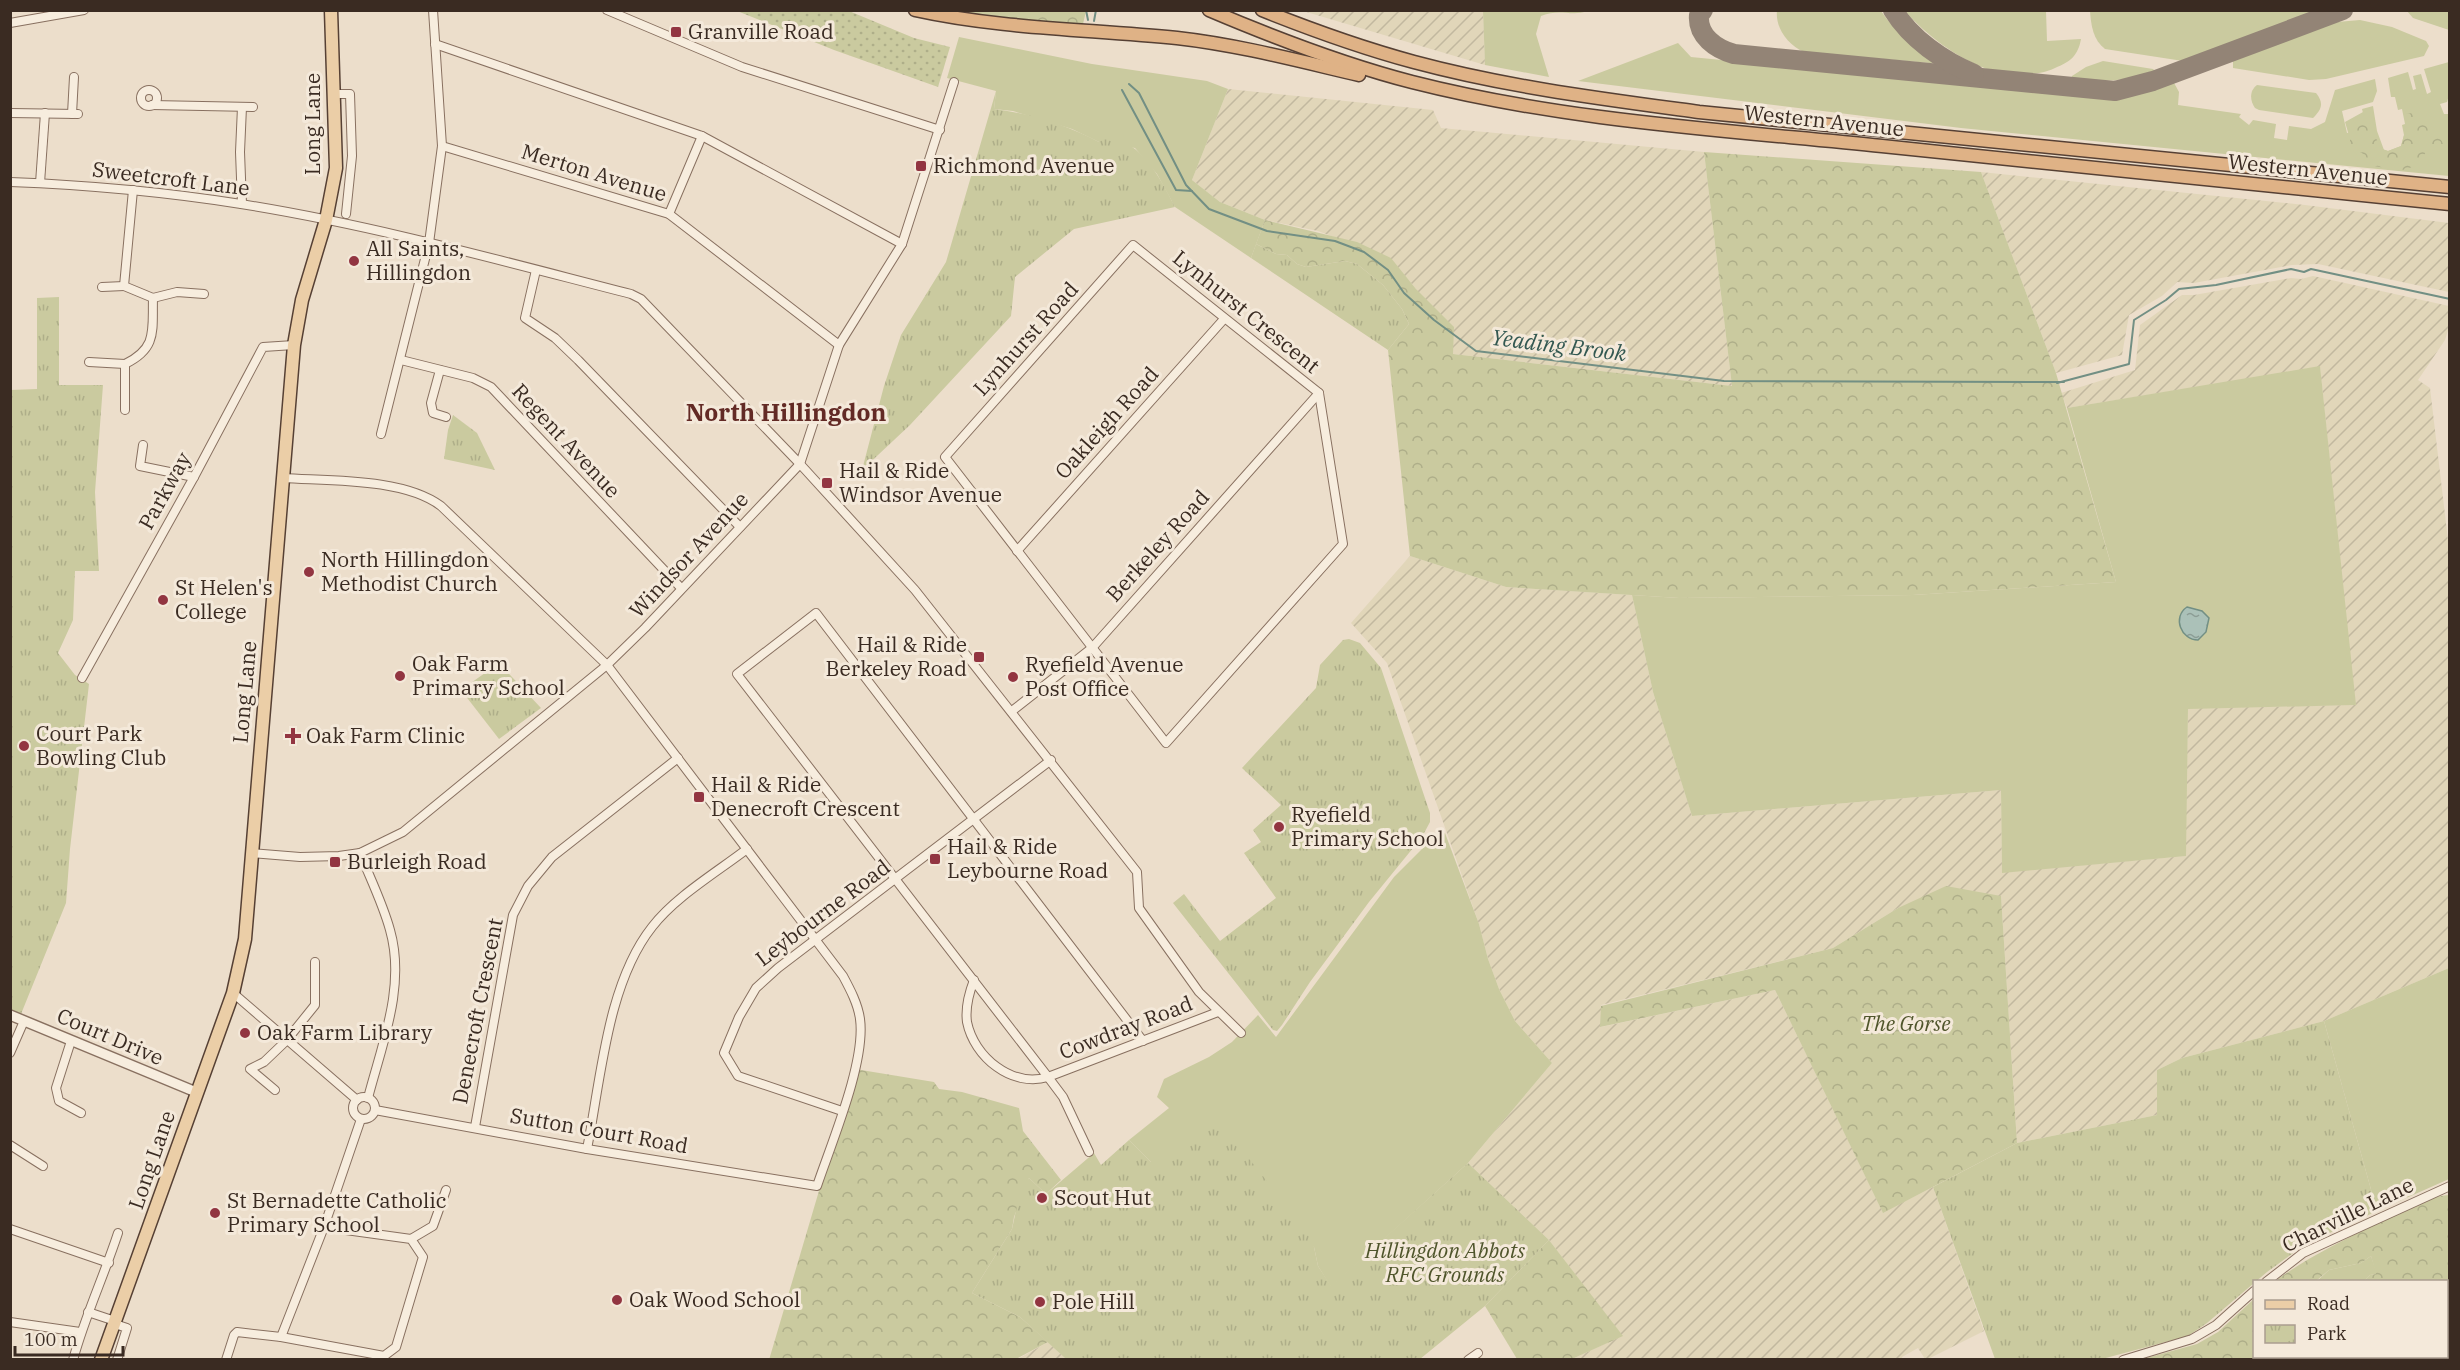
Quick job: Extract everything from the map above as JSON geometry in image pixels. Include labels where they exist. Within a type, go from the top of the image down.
[{"type":"highway","points":[[915,10],[1004,25],[1132,34],[1221,44],[1260,51],[1417,89],[1490,100]]},
{"type":"highway","name":"Western Avenue","points":[[1209,10],[1343,62],[1411,82],[1490,100],[1582,115],[2450,204]]},
{"type":"highway","name":"Western Avenue","points":[[1262,10],[1349,43],[1416,63],[1484,79],[1588,98],[1699,112],[2450,188]]},
{"type":"main road","name":"Long Lane","points":[[101,1359],[233,993],[245,939],[294,345],[302,300],[326,220],[336,168],[331,10]]},
{"type":"street","points":[[10,23],[84,10]]},
{"type":"street","points":[[381,434],[429,243],[442,146],[433,10]]},
{"type":"street","points":[[607,10],[742,67],[940,130]]},
{"type":"street","points":[[435,44],[702,136],[902,244]]},
{"type":"street","points":[[10,113],[75,114],[74,77]]},
{"type":"street","name":"Windsor Avenue","points":[[252,853],[300,857],[339,856],[360,853],[403,832],[607,664],[645,628],[800,464],[839,345],[902,244],[954,82]]},
{"type":"street","points":[[334,94],[350,94],[352,156],[346,214]]},
{"type":"street","points":[[152,105],[253,107]]},
{"type":"street","points":[[242,107],[240,152],[242,204]]},
{"type":"street","points":[[40,183],[45,113]]},
{"type":"street","points":[[669,214],[702,136]]},
{"type":"street","name":"Merton Avenue","points":[[442,146],[669,214],[839,345]]},
{"type":"street","name":"Sweetcroft Lane","points":[[10,182],[133,190],[242,204],[429,243],[631,294],[641,299],[800,464],[915,590],[1137,872],[1139,908],[1199,992],[1241,1033]]},
{"type":"street","points":[[124,286],[133,190]]},
{"type":"street","name":"Lynhurst Crescent","points":[[1092,648],[1166,743],[1343,544],[1319,393],[1133,245]]},
{"type":"street","name":"Lynhurst Road","points":[[1017,551],[945,457],[1133,245]]},
{"type":"street","points":[[536,270],[525,318],[555,338],[578,360],[740,527]]},
{"type":"street","points":[[102,287],[124,286],[153,298],[177,292],[204,294]]},
{"type":"street","points":[[88,362],[125,364],[145,352],[152,336],[153,298]]},
{"type":"street","name":"Oakleigh Road","points":[[1017,551],[1224,319]]},
{"type":"street","name":"Parkway","points":[[81,678],[194,477],[263,347],[294,345]]},
{"type":"street","name":"Regent Avenue","points":[[401,360],[473,378],[490,387],[681,588]]},
{"type":"street","points":[[125,364],[125,410]]},
{"type":"street","points":[[440,370],[431,403],[433,413],[446,417]]},
{"type":"street","name":"Berkeley Road","points":[[1012,711],[1092,648],[1319,393]]},
{"type":"street","points":[[143,445],[140,466],[194,477]]},
{"type":"street","points":[[283,478],[394,487],[423,495],[441,506],[607,664],[843,976],[860,1018],[858,1058],[842,1111]]},
{"type":"street","points":[[1017,551],[1092,648]]},
{"type":"street","points":[[1089,1152],[1063,1097],[737,674],[816,613],[1143,1041]]},
{"type":"street","name":"Denecroft Crescent","points":[[475,1127],[513,915],[528,886],[552,857],[570,841],[678,758]]},
{"type":"street","name":"Leybourne Road","points":[[842,1111],[738,1077],[724,1053],[739,1017],[756,988],[816,939],[897,880],[1051,760]]},
{"type":"street","points":[[587,1149],[620,985],[633,956],[652,926],[674,905],[747,849]]},
{"type":"street","points":[[360,853],[390,930],[396,962],[393,1004],[368,1098]]},
{"type":"street","points":[[275,1090],[250,1069],[264,1062],[286,1041],[315,1005],[315,962]]},
{"type":"street","name":"Cowdray Road","points":[[974,980],[969,995],[967,1020],[970,1031],[982,1053],[1000,1070],[1014,1077],[1039,1080],[1218,1012]]},
{"type":"street","points":[[233,993],[357,1100]]},
{"type":"street","name":"Court Drive","points":[[10,1015],[196,1092]]},
{"type":"street","points":[[10,1053],[24,1021]]},
{"type":"street","points":[[71,1041],[56,1088],[59,1101],[81,1113]]},
{"type":"street","points":[[357,1100],[368,1098]]},
{"type":"street","points":[[361,1119],[370,1118],[375,1110],[374,1103],[368,1098]]},
{"type":"street","points":[[357,1100],[353,1111],[361,1119]]},
{"type":"street","name":"Sutton Court Road","points":[[375,1110],[587,1149],[817,1186],[842,1111]]},
{"type":"street","points":[[281,1338],[324,1227],[361,1119]]},
{"type":"street","points":[[10,1145],[43,1166]]},
{"type":"street","name":"Charville Lane","points":[[2266,1280],[2303,1253],[2450,1186]]},
{"type":"street","points":[[324,1227],[411,1239],[433,1226],[446,1190]]},
{"type":"street","points":[[10,1229],[109,1263]]},
{"type":"street","name":"Long Lane","points":[[73,1359],[80,1332],[109,1263],[118,1233]]},
{"type":"street","points":[[226,1359],[234,1335],[241,1332],[384,1356],[396,1347],[423,1257],[411,1239]]},
{"type":"street","points":[[2123,1359],[2192,1339],[2216,1325],[2253,1292]]},
{"type":"street","points":[[88,1312],[127,1328],[117,1359]]},
{"type":"street","points":[[239,1322],[241,1332]]},
{"type":"street","points":[[10,1323],[80,1332]]},
{"type":"street","points":[[1468,1359],[1478,1353]]},
{"type":"shaded area","points":[[1303,11],[1483,11],[1485,65]]},
{"type":"shaded area","points":[[1228,89],[1433,110],[1441,128],[1704,152],[1732,386],[1453,354],[1416,289],[1390,258],[1318,231],[1265,220],[1220,202],[1192,180]]},
{"type":"shaded area","points":[[1981,172],[2305,205],[2449,223],[2449,292],[2318,264],[2292,265],[2194,283],[2177,282],[2162,296],[2129,315],[2122,355],[2056,373]]},
{"type":"shaded area","points":[[2313,276],[2449,306],[2449,327],[2445,340],[2418,380],[2430,388],[2450,557],[2449,968],[2324,1021],[2182,1058],[2157,1070],[2157,1115],[2017,1143],[2001,896],[1898,908],[1833,948],[1601,1005],[1601,1027],[1775,990],[1883,1212],[1933,1187],[1984,1331],[1928,1359],[1925,1359],[1918,1348],[1902,1357],[1903,1360],[1572,1359],[1622,1336],[1549,1240],[1468,1163],[1552,1063],[1515,1021],[1499,989],[1479,924],[1387,663],[1351,623],[1410,556],[1506,587],[1632,595],[1653,692],[1692,816],[2001,790],[2002,872],[2185,856],[2188,708],[2355,705],[2320,367],[2067,408],[2061,393],[2135,370],[2140,325],[2182,295]]},
{"type":"shaded area","points":[[1048,1342],[1066,1359],[1016,1360]]},
{"type":"green space","points":[[1483,10],[1588,11],[1541,16],[1536,34],[1549,77],[1485,65]]},
{"type":"green space","points":[[1777,10],[1881,11],[1901,34],[1941,64],[1804,52],[1793,45],[1780,29]]},
{"type":"green space","points":[[2090,10],[2319,11],[2183,61],[2105,49],[2095,37]]},
{"type":"green space","points":[[737,11],[849,11],[914,38],[950,47],[938,87],[834,50]]},
{"type":"green space","points":[[951,11],[1086,11],[1083,24],[1049,25],[984,19]]},
{"type":"green space","points":[[1905,11],[2046,11],[2047,41],[2081,39],[2078,50],[2072,58],[2050,70],[2040,73],[1994,71],[1953,52],[1922,29]]},
{"type":"green space","points":[[2407,11],[2449,11],[2449,30],[2413,18]]},
{"type":"green space","points":[[2360,20],[2392,27],[2426,41],[2429,46],[2424,56],[2326,79],[2309,80],[2233,68],[2233,59],[2337,22]]},
{"type":"green space","points":[[959,37],[1092,64],[1207,81],[1228,89],[1192,180],[1220,202],[1265,220],[1251,258],[1175,207],[1157,174],[1135,148],[1099,142],[1072,129],[1013,111],[994,109],[996,91],[947,78]]},
{"type":"green space","points":[[1678,43],[1691,57],[2109,98],[2139,94],[2173,81],[2179,92],[2178,105],[2241,114],[2239,117],[2249,125],[2253,120],[2276,124],[2274,138],[2287,140],[2289,126],[2311,129],[2325,122],[2335,90],[2375,79],[2377,91],[2373,102],[2342,111],[2347,133],[2367,129],[2362,109],[2373,106],[2377,131],[2384,150],[2388,151],[2401,146],[2404,135],[2402,125],[2405,124],[2402,109],[2398,110],[2395,97],[2391,97],[2388,78],[2408,72],[2413,90],[2416,89],[2413,76],[2421,74],[2427,94],[2431,92],[2424,69],[2449,62],[2449,95],[2447,102],[2440,104],[2444,114],[2449,114],[2449,176],[1961,128],[1578,81]]},
{"type":"green space","points":[[2103,61],[2155,71],[2113,80],[2071,79],[2086,67]]},
{"type":"green space","points":[[2257,85],[2316,93],[2321,103],[2320,109],[2313,118],[2259,110],[2255,108],[2251,99]]},
{"type":"green space","points":[[996,91],[994,109],[1021,113],[1048,121],[1099,142],[1107,137],[1131,146],[1149,163],[1175,207],[1074,229],[1015,277],[1011,316],[910,425],[862,470],[884,386],[901,335],[946,262]]},
{"type":"green space","points":[[2363,112],[2372,123],[2380,148],[2388,151],[2401,146],[2406,128],[2406,114],[2418,112],[2431,117],[2449,154],[2439,159],[2432,146],[2418,163],[2407,169],[2374,166],[2362,153],[2350,151],[2350,139],[2345,122]]},
{"type":"green space","points":[[1704,152],[1981,172],[2056,373],[2116,582],[1913,595],[1679,598],[1506,587],[1410,556],[1388,350],[1409,324],[1402,309],[1383,285],[1357,264],[1345,261],[1306,267],[1297,264],[1287,255],[1276,254],[1256,244],[1265,220],[1357,242],[1391,258],[1416,289],[1454,327],[1453,354],[1732,386]]},
{"type":"green space","points":[[1256,244],[1276,254],[1287,255],[1297,264],[1306,267],[1345,261],[1357,264],[1383,285],[1402,309],[1409,324],[1388,350],[1251,258]]},
{"type":"green space","points":[[59,297],[59,385],[103,385],[95,492],[99,571],[75,571],[73,620],[58,653],[75,675],[89,684],[66,903],[19,1019],[10,1015],[10,390],[37,389],[37,298]]},
{"type":"green space","points":[[2320,366],[2356,705],[2188,709],[2186,856],[2002,873],[2001,790],[1692,816],[1653,692],[1632,595],[1679,598],[1913,595],[2116,582],[2067,408]]},
{"type":"green space","points":[[453,415],[477,433],[495,470],[444,459],[448,430]]},
{"type":"green space","name":"Ryefield Primary School","points":[[1349,639],[1360,643],[1381,668],[1430,813],[1430,822],[1422,837],[1369,902],[1277,1031],[1273,1030],[1173,903],[1184,894],[1220,941],[1276,898],[1244,853],[1261,842],[1253,830],[1281,805],[1242,768],[1316,688],[1320,665],[1343,640]]},
{"type":"green space","points":[[499,663],[541,708],[499,739],[461,690]]},
{"type":"green space","points":[[1445,833],[1479,924],[1499,989],[1515,1021],[1552,1063],[1468,1163],[1331,1287],[1318,1266],[1314,1247],[1151,1162],[1129,1140],[1169,1108],[1157,1097],[1164,1079],[1209,1057],[1232,1042],[1258,1015],[1276,1037],[1394,877],[1429,842]]},
{"type":"green space","name":"The Gorse","points":[[1946,886],[2001,896],[2017,1143],[1883,1213],[1775,990],[1600,1027],[1601,1006],[1833,948],[1898,908]]},
{"type":"green space","points":[[2449,968],[2449,1179],[2377,1211],[2324,1021]]},
{"type":"green space","points":[[2324,1021],[2377,1211],[2304,1245],[2258,1280],[2253,1280],[2253,1284],[2188,1336],[2102,1359],[1995,1359],[1933,1187],[2017,1143],[2157,1115],[2157,1070],[2182,1058]]},
{"type":"green space","points":[[855,1069],[934,1082],[939,1089],[962,1092],[1019,1108],[1023,1131],[1061,1180],[1046,1194],[1029,1178],[1014,1217],[1012,1229],[972,1293],[1020,1317],[1048,1342],[1016,1359],[769,1360]]},
{"type":"green space","name":"Hillingdon Abbots RFC Grounds","points":[[1212,1124],[1247,1156],[1305,1229],[1314,1247],[1318,1266],[1331,1286],[1468,1163],[1549,1240],[1485,1306],[1420,1359],[1066,1359],[1020,1317],[972,1293],[1012,1229],[1020,1192],[1029,1178],[1046,1194],[1094,1153],[1101,1165],[1129,1140],[1151,1162]]},
{"type":"green space","points":[[2449,1195],[2449,1359],[2285,1359],[2448,1358],[2448,1280],[2365,1280],[2370,1275],[2376,1274],[2371,1256],[2361,1263],[2329,1270],[2317,1280],[2277,1280],[2298,1265],[2403,1210],[2439,1196]]},
{"type":"green space","points":[[1549,1240],[1623,1336],[1572,1359],[1517,1359],[1485,1306]]},
{"type":"green space","points":[[2371,1256],[2377,1274],[2370,1275],[2365,1280],[2318,1280],[2329,1270],[2361,1263]]},
{"type":"green space","points":[[2253,1300],[2253,1358],[2278,1358],[2143,1359],[2197,1344],[2218,1332]]},
{"type":"water","points":[[2187,607],[2202,611],[2209,618],[2206,632],[2198,640],[2187,636],[2180,627],[2180,616]]},
{"type":"waterway","points":[[1086,10],[1088,20]]},
{"type":"waterway","name":"Yeading Brook","points":[[1094,21],[1096,10]]},
{"type":"waterway","name":"Yeading Brook","points":[[1129,84],[1139,93],[1186,185],[1209,209],[1267,231],[1335,241],[1364,252],[1388,270],[1404,293],[1434,320],[1476,351],[1724,381],[2064,382]]},
{"type":"waterway","points":[[1122,90],[1176,190],[1192,191]]},
{"type":"waterway","name":"Yeading Brook","points":[[2057,383],[2129,364],[2134,320],[2179,289],[2216,285],[2291,269],[2304,272],[2311,269],[2450,299]]},
{"type":"taxiway","points":[[1703,10],[1699,15],[1699,22],[1704,35],[1714,45],[1734,54],[2115,91],[2153,81],[2343,10]]},
{"type":"taxiway","points":[[1893,10],[1918,40],[1951,63],[1974,74]]},
{"type":"place","name":"Granville Road","points":[[676,32]]},
{"type":"place","name":"Richmond Avenue","points":[[921,166]]},
{"type":"place","name":"All Saints, Hillingdon","points":[[354,261]]},
{"type":"place","name":"Hail & Ride Windsor Avenue","points":[[827,483]]},
{"type":"place","name":"North Hillingdon Methodist Church","points":[[309,572]]},
{"type":"place","name":"St Helen's College","points":[[163,600]]},
{"type":"place","name":"Hail & Ride Berkeley Road","points":[[979,657]]},
{"type":"place","name":"Oak Farm Primary School","points":[[400,676]]},
{"type":"place","name":"Ryefield Avenue Post Office","points":[[1013,677]]},
{"type":"place","name":"Oak Farm Clinic","points":[[293,736]]},
{"type":"place","name":"Court Park Bowling Club","points":[[24,746]]},
{"type":"place","name":"Hail & Ride Denecroft Crescent","points":[[699,797]]},
{"type":"place","name":"Ryefield Primary School","points":[[1279,827]]},
{"type":"place","name":"Hail & Ride Leybourne Road","points":[[935,859]]},
{"type":"place","name":"Burleigh Road","points":[[335,862]]},
{"type":"place","name":"Oak Farm Library","points":[[245,1033]]},
{"type":"place","name":"Scout Hut","points":[[1042,1198]]},
{"type":"place","name":"St Bernadette Catholic Primary School","points":[[215,1213]]},
{"type":"place","name":"Oak Wood School","points":[[617,1300]]},
{"type":"place","name":"Pole Hill","points":[[1040,1302]]},
{"type":"district","name":"North Hillingdon","points":[[786,413]]}]
